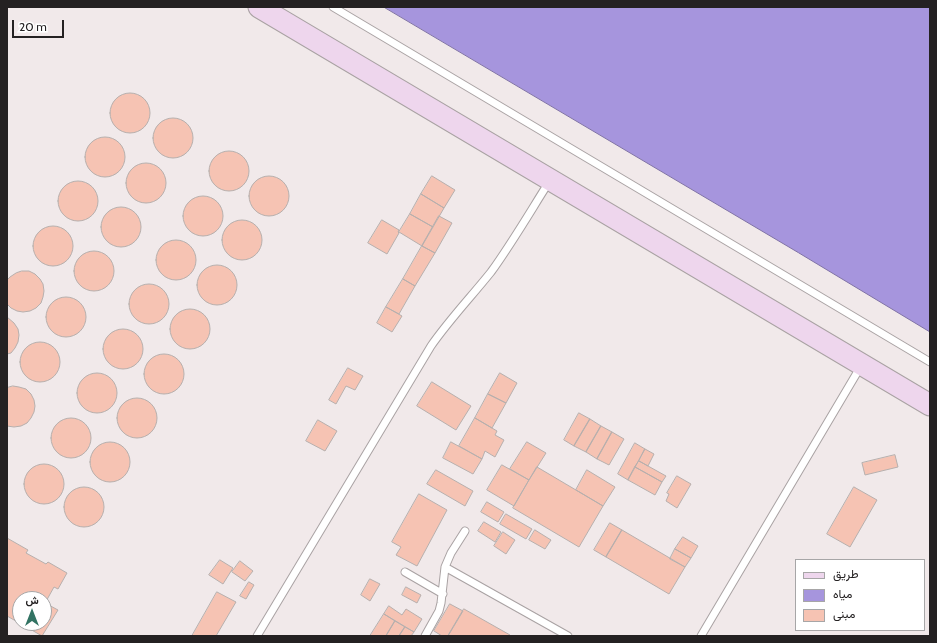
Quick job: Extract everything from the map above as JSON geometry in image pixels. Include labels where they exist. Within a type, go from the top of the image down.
[{"type":"street","points":[[260,7],[930,405]]},
{"type":"lane","points":[[333,7],[930,362]]},
{"type":"lane","points":[[257,636],[431,346],[441,331],[481,285],[503,255],[550,180]]},
{"type":"lane","points":[[701,636],[862,365]]},
{"type":"lane","points":[[425,636],[439,611],[443,594],[443,576],[445,567],[465,531]]},
{"type":"lane","points":[[445,567],[568,636]]},
{"type":"lane","points":[[405,572],[443,594]]},
{"type":"water","points":[[384,7],[930,7],[930,332],[799,253]]},
{"type":"building","points":[[134,93],[141,96],[147,102],[150,113],[149,121],[141,130],[134,133],[126,133],[119,130],[111,121],[110,109],[113,102],[122,94]]},
{"type":"building","points":[[177,118],[184,121],[190,127],[193,138],[192,146],[184,155],[177,158],[169,158],[162,155],[154,146],[153,134],[156,127],[165,119]]},
{"type":"building","points":[[109,137],[116,140],[122,146],[125,157],[124,165],[116,174],[109,177],[101,177],[94,174],[86,165],[85,153],[88,146],[97,138]]},
{"type":"building","points":[[233,151],[240,154],[246,160],[249,171],[248,179],[240,188],[233,191],[225,191],[218,188],[210,179],[209,167],[212,160],[221,152]]},
{"type":"building","points":[[150,163],[157,166],[163,172],[166,183],[165,191],[157,200],[150,203],[142,203],[135,200],[127,191],[126,179],[129,172],[138,164]]},
{"type":"building","points":[[273,176],[280,179],[286,185],[289,196],[288,204],[280,213],[273,216],[265,216],[258,213],[250,204],[249,192],[252,185],[261,177]]},
{"type":"building","points":[[432,176],[455,190],[444,208],[421,194]]},
{"type":"building","points":[[82,181],[89,184],[95,190],[98,201],[97,209],[89,218],[82,221],[74,221],[67,218],[59,209],[58,197],[61,190],[70,182]]},
{"type":"building","points":[[421,194],[444,208],[433,227],[410,214]]},
{"type":"building","points":[[207,196],[214,199],[220,205],[223,216],[222,224],[214,233],[207,236],[199,236],[192,233],[184,224],[183,212],[186,205],[195,197]]},
{"type":"building","points":[[125,207],[132,210],[138,216],[141,227],[140,235],[132,244],[125,247],[117,247],[110,244],[102,235],[101,223],[104,216],[113,208]]},
{"type":"building","points":[[410,214],[433,227],[422,246],[399,232]]},
{"type":"building","points":[[439,216],[452,223],[435,253],[422,246]]},
{"type":"building","points":[[246,220],[253,223],[259,229],[262,240],[261,248],[253,257],[246,260],[238,260],[231,257],[223,248],[222,236],[225,229],[234,221]]},
{"type":"building","points":[[382,220],[399,230],[399,233],[387,254],[368,243]]},
{"type":"building","points":[[57,226],[64,229],[70,235],[73,246],[72,254],[64,263],[57,266],[49,266],[42,263],[34,254],[33,242],[36,235],[45,227]]},
{"type":"building","points":[[180,240],[187,243],[193,249],[196,260],[195,268],[187,277],[180,280],[172,280],[165,277],[157,268],[156,256],[159,249],[168,241]]},
{"type":"building","points":[[422,246],[435,253],[415,286],[403,279]]},
{"type":"building","points":[[98,251],[105,254],[111,260],[114,271],[113,279],[105,288],[98,291],[90,291],[83,288],[75,279],[74,267],[77,260],[86,252]]},
{"type":"building","points":[[221,265],[228,268],[234,274],[237,285],[236,293],[228,302],[221,305],[213,305],[206,302],[198,293],[197,281],[200,274],[209,266]]},
{"type":"building","points":[[29,271],[35,274],[43,284],[44,291],[41,303],[36,308],[23,312],[11,308],[7,304],[7,280],[16,273]]},
{"type":"building","points":[[403,279],[415,286],[399,314],[386,307]]},
{"type":"building","points":[[153,284],[160,287],[166,293],[169,304],[168,312],[160,321],[153,324],[145,324],[138,321],[130,312],[129,300],[132,293],[141,285]]},
{"type":"building","points":[[70,297],[77,300],[83,306],[86,317],[85,325],[77,334],[70,337],[62,337],[55,334],[47,325],[46,313],[49,306],[58,298]]},
{"type":"building","points":[[386,307],[402,316],[392,332],[377,323]]},
{"type":"building","points":[[194,309],[201,312],[207,318],[210,329],[209,337],[201,346],[194,349],[186,349],[179,346],[171,337],[170,325],[173,318],[182,310]]},
{"type":"building","points":[[7,317],[18,329],[19,335],[15,348],[11,353],[7,354]]},
{"type":"building","points":[[127,329],[134,332],[140,338],[143,349],[142,357],[134,366],[127,369],[119,369],[112,366],[104,357],[103,345],[106,338],[115,330]]},
{"type":"building","points":[[44,342],[51,345],[57,351],[60,362],[59,370],[51,379],[44,382],[36,382],[29,379],[21,370],[20,358],[23,351],[32,343]]},
{"type":"building","points":[[168,354],[175,357],[181,363],[184,374],[183,382],[175,391],[168,394],[160,394],[153,391],[145,382],[144,370],[147,363],[156,355]]},
{"type":"building","points":[[348,368],[363,376],[355,390],[346,386],[336,404],[329,400]]},
{"type":"building","points":[[101,373],[108,376],[114,382],[117,393],[116,401],[108,410],[101,413],[93,413],[86,410],[78,401],[77,389],[80,382],[89,374]]},
{"type":"building","points":[[500,373],[517,383],[506,403],[488,394]]},
{"type":"building","points":[[432,382],[471,406],[456,430],[417,406]]},
{"type":"building","points":[[13,386],[26,389],[31,394],[35,406],[34,412],[27,423],[14,427],[7,426],[7,388]]},
{"type":"building","points":[[488,394],[506,403],[492,428],[475,418]]},
{"type":"building","points":[[141,398],[148,401],[154,407],[157,418],[156,426],[148,435],[141,438],[133,438],[126,435],[118,426],[117,414],[120,407],[129,399]]},
{"type":"building","points":[[579,413],[590,419],[574,446],[564,440]]},
{"type":"building","points":[[75,418],[82,421],[88,427],[91,438],[90,446],[82,455],[75,458],[67,458],[60,455],[52,446],[51,434],[54,427],[63,419]]},
{"type":"building","points":[[475,418],[497,431],[495,435],[504,440],[495,457],[485,451],[482,459],[459,446]]},
{"type":"building","points":[[590,419],[601,426],[586,452],[574,446]]},
{"type":"building","points":[[318,420],[337,431],[325,451],[306,441]]},
{"type":"building","points":[[601,426],[612,432],[597,459],[586,452]]},
{"type":"building","points":[[612,432],[624,439],[609,465],[597,459]]},
{"type":"building","points":[[114,442],[121,445],[127,451],[130,462],[129,470],[121,479],[114,482],[106,482],[99,479],[91,470],[90,458],[93,451],[102,443]]},
{"type":"building","points":[[451,442],[482,459],[473,474],[443,458]]},
{"type":"building","points":[[527,442],[546,453],[529,480],[510,469]]},
{"type":"building","points":[[635,443],[645,449],[628,480],[618,474]]},
{"type":"building","points":[[645,449],[654,454],[648,466],[639,461]]},
{"type":"building","points":[[895,455],[898,467],[865,475],[862,463]]},
{"type":"building","points":[[639,461],[666,476],[662,482],[635,467]]},
{"type":"building","points":[[48,464],[55,467],[61,473],[64,484],[63,492],[55,501],[48,504],[40,504],[33,501],[25,492],[24,480],[27,473],[36,465]]},
{"type":"building","points":[[502,465],[529,480],[514,506],[487,490]]},
{"type":"building","points":[[537,467],[603,506],[579,547],[513,508]]},
{"type":"building","points":[[635,467],[662,482],[655,495],[628,480]]},
{"type":"building","points":[[436,470],[473,491],[465,506],[427,484]]},
{"type":"building","points":[[587,470],[615,487],[603,506],[576,490]]},
{"type":"building","points":[[677,476],[691,484],[677,508],[666,501],[669,494],[667,493]]},
{"type":"building","points":[[88,487],[95,490],[101,496],[104,507],[103,515],[95,524],[88,527],[80,527],[73,524],[65,515],[64,503],[67,496],[76,488]]},
{"type":"building","points":[[854,487],[877,500],[850,547],[827,534]]},
{"type":"building","points":[[419,494],[447,510],[417,566],[396,555],[401,547],[392,542]]},
{"type":"building","points":[[487,502],[504,512],[498,522],[481,512]]},
{"type":"building","points":[[506,514],[532,529],[526,539],[500,524]]},
{"type":"building","points":[[484,522],[501,532],[495,542],[478,531]]},
{"type":"building","points":[[610,523],[622,530],[606,557],[594,550]]},
{"type":"building","points":[[535,530],[551,540],[545,549],[529,540]]},
{"type":"building","points":[[622,530],[685,567],[669,594],[606,557]]},
{"type":"building","points":[[503,532],[515,540],[506,554],[494,546]]},
{"type":"building","points":[[683,537],[698,546],[691,558],[675,549]]},
{"type":"building","points":[[7,538],[28,550],[26,553],[46,564],[48,562],[67,573],[58,589],[54,587],[52,591],[12,591],[12,619],[7,616]]},
{"type":"building","points":[[675,549],[691,558],[685,567],[670,559]]},
{"type":"building","points":[[220,560],[233,568],[223,584],[209,575]]},
{"type":"building","points":[[240,561],[253,571],[245,581],[232,572]]},
{"type":"building","points":[[370,579],[380,584],[370,601],[361,595]]},
{"type":"building","points":[[249,582],[254,585],[246,599],[240,596]]},
{"type":"building","points":[[406,587],[421,595],[417,603],[402,595]]},
{"type":"building","points":[[217,592],[236,602],[216,636],[192,636]]},
{"type":"building","points":[[450,604],[463,611],[448,636],[442,636],[434,631]]},
{"type":"building","points":[[389,606],[402,615],[406,609],[422,619],[414,632],[384,614]]},
{"type":"building","points":[[52,607],[58,610],[52,620]]},
{"type":"building","points":[[464,609],[510,635],[448,636]]},
{"type":"building","points":[[384,614],[395,621],[386,636],[370,636]]},
{"type":"building","points":[[395,621],[405,627],[399,636],[386,636]]},
{"type":"building","points":[[405,627],[414,632],[411,636],[399,636]]},
{"type":"building","points":[[33,631],[45,631],[42,636]]}]
